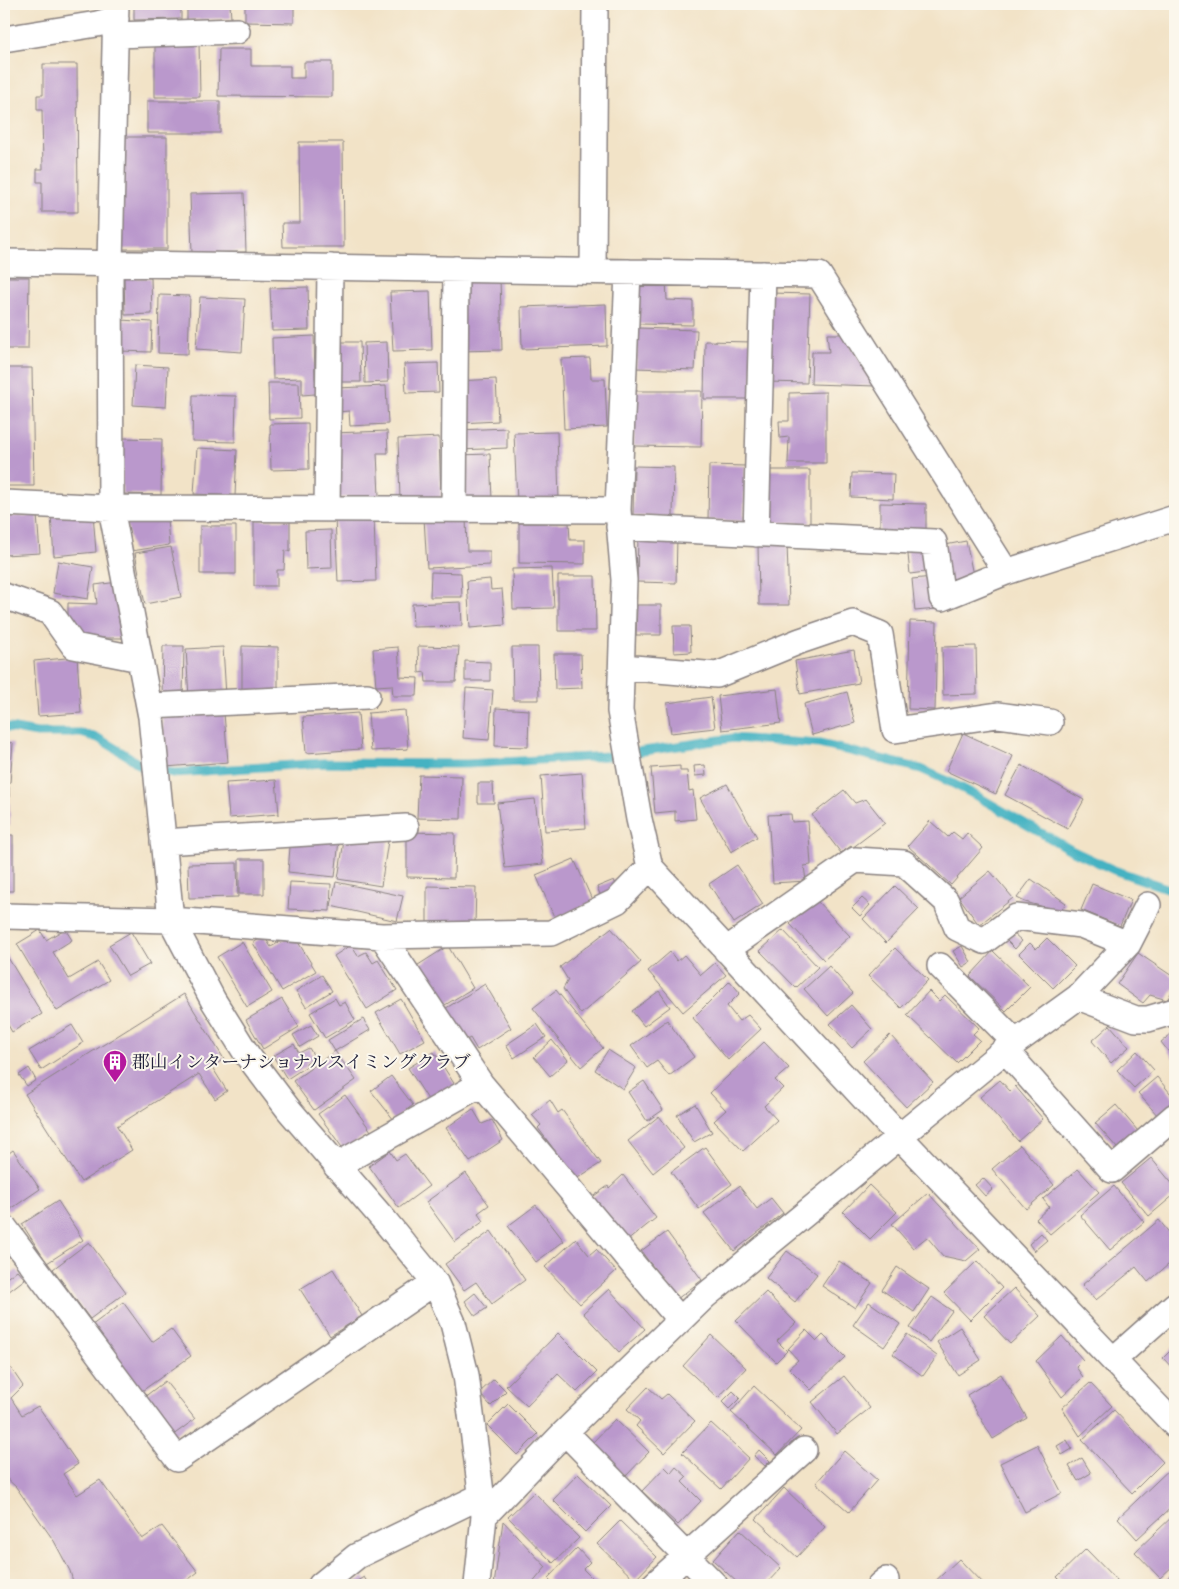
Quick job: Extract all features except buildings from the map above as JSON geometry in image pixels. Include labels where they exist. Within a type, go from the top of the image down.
[{"type":"street","points":[[593,271],[595,4]]},
{"type":"street","points":[[4,38],[97,24],[115,19],[237,31]]},
{"type":"street","points":[[115,19],[110,263],[111,508],[151,717],[171,920],[213,1000],[248,1056],[288,1110],[435,1282],[453,1323],[466,1375],[482,1506],[477,1585]]},
{"type":"street","points":[[4,262],[819,275],[1006,572]]},
{"type":"street","points":[[326,509],[330,267]]},
{"type":"street","points":[[454,510],[456,269]]},
{"type":"street","points":[[628,272],[619,519],[624,580],[620,711],[639,818],[650,867],[899,1136],[1175,1425]]},
{"type":"street","points":[[756,534],[763,274]]},
{"type":"street","points":[[4,503],[111,508],[454,510],[619,519],[756,534],[934,542],[942,598],[1006,572],[1175,518]]},
{"type":"street","points":[[4,596],[50,612],[74,646],[140,659]]},
{"type":"street","points":[[622,667],[718,675],[800,640],[853,623],[880,634],[895,730],[998,715],[1050,722]]},
{"type":"street","points":[[148,706],[367,696]]},
{"type":"street","points":[[163,842],[406,827]]},
{"type":"street","points":[[726,950],[855,860],[904,862],[946,901],[957,928],[984,941],[1016,917],[1081,925],[1128,944]]},
{"type":"street","points":[[4,916],[171,920],[382,936],[550,933],[617,901],[650,867]]},
{"type":"street","points":[[321,1585],[357,1556],[482,1506],[565,1432],[705,1296],[1010,1046],[1078,997],[1128,944],[1148,905]]},
{"type":"street","points":[[382,936],[481,1084],[680,1320]]},
{"type":"street","points":[[940,966],[1010,1046],[1112,1170],[1175,1116]]},
{"type":"street","points":[[1078,997],[1136,1019],[1148,1019],[1175,1010]]},
{"type":"street","points":[[336,1166],[481,1084]]},
{"type":"street","points":[[4,1227],[177,1459],[435,1282]]},
{"type":"street","points":[[1113,1360],[1175,1305]]},
{"type":"street","points":[[565,1432],[715,1585]]},
{"type":"street","points":[[654,1585],[804,1450]]},
{"type":"waterway","points":[[4,727],[37,733],[81,733],[98,738],[144,768],[174,773],[323,763],[467,764],[609,756],[733,738],[819,744],[921,769],[975,795],[1071,850],[1114,870],[1175,891]]},
{"type":"place","name":"郡山インターナショナルスイミングクラブ","points":[[115,1083]]}]
